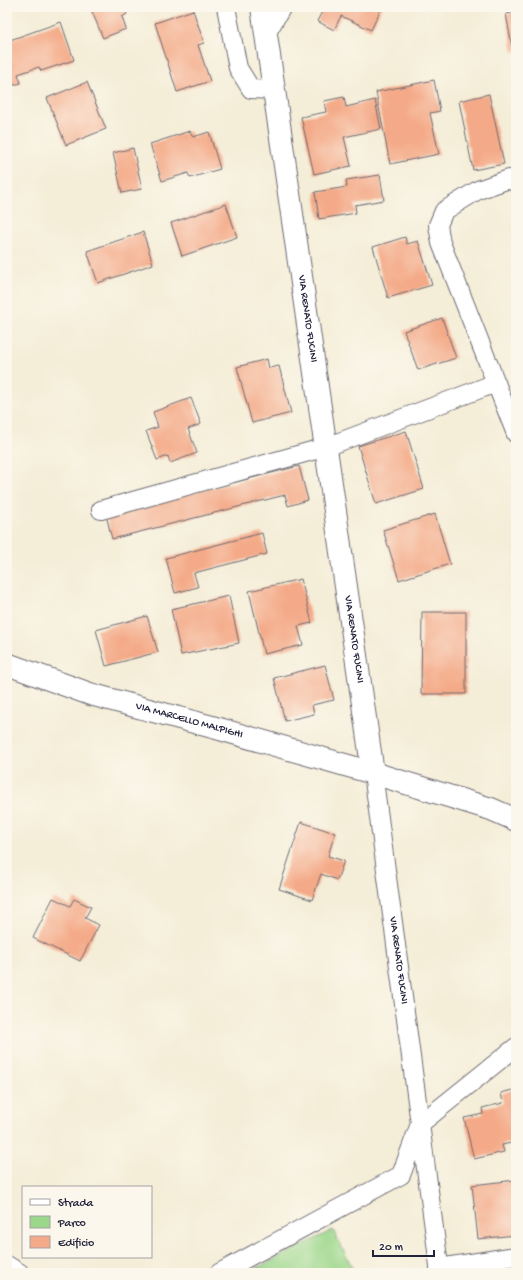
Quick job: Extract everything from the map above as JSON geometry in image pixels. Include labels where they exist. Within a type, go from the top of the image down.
[{"type":"street","points":[[226,7],[238,68],[251,89],[274,90]]},
{"type":"street","name":"VIA RENATO FUCINI","points":[[262,7],[373,773],[439,1271]]},
{"type":"street","points":[[266,34],[282,7]]},
{"type":"street","points":[[516,183],[509,179],[478,190],[444,211],[438,225],[441,243],[516,434]]},
{"type":"street","points":[[101,510],[326,447],[496,383]]},
{"type":"street","name":"VIA MARCELLO MALPIGHI","points":[[7,664],[90,694],[373,773],[491,809],[516,820]]},
{"type":"street","points":[[219,1273],[401,1175],[420,1124],[516,1047]]},
{"type":"street","points":[[439,1271],[516,1256]]},
{"type":"street","points":[[7,1264],[20,1273]]},
{"type":"green space","points":[[333,1230],[355,1273],[247,1273]]},
{"type":"building","points":[[90,7],[124,7],[127,14],[122,17],[126,29],[103,38]]},
{"type":"building","points":[[317,7],[382,7],[371,30],[341,16],[334,30],[317,21],[323,10]]},
{"type":"building","points":[[193,10],[204,43],[198,45],[210,81],[177,92],[155,23]]},
{"type":"building","points":[[516,12],[516,51],[513,52],[506,14]]},
{"type":"building","points":[[61,22],[74,60],[41,71],[39,67],[18,74],[21,83],[7,87],[7,41]]},
{"type":"building","points":[[434,80],[440,111],[430,113],[439,154],[390,164],[376,92]]},
{"type":"building","points":[[87,82],[106,129],[66,145],[47,98]]},
{"type":"building","points":[[489,94],[504,164],[473,170],[459,101]]},
{"type":"building","points":[[344,97],[346,107],[375,100],[381,129],[344,137],[351,166],[314,174],[301,117],[326,112],[324,101]]},
{"type":"building","points":[[190,131],[193,137],[209,132],[220,169],[190,178],[188,173],[162,181],[150,144]]},
{"type":"building","points":[[133,148],[142,189],[122,193],[113,153]]},
{"type":"building","points":[[380,175],[384,200],[355,205],[356,213],[319,219],[315,192],[347,187],[346,180]]},
{"type":"building","points":[[226,204],[237,237],[182,256],[171,223]]},
{"type":"building","points":[[143,232],[153,264],[98,283],[87,251]]},
{"type":"building","points":[[405,237],[407,244],[418,241],[432,285],[388,298],[373,247]]},
{"type":"building","points":[[442,318],[456,358],[418,370],[404,331]]},
{"type":"building","points":[[267,359],[269,368],[279,366],[291,413],[252,423],[237,367]]},
{"type":"building","points":[[191,398],[201,424],[188,429],[197,453],[170,463],[168,456],[157,460],[146,431],[158,427],[153,412]]},
{"type":"building","points":[[406,431],[424,489],[376,504],[358,446]]},
{"type":"building","points":[[299,466],[308,500],[288,506],[285,495],[112,539],[106,515]]},
{"type":"building","points":[[435,514],[450,564],[399,580],[383,530]]},
{"type":"building","points":[[262,533],[267,554],[194,573],[198,587],[175,593],[166,558]]},
{"type":"building","points":[[301,579],[312,623],[298,626],[303,645],[264,654],[249,591]]},
{"type":"building","points":[[229,596],[239,643],[181,655],[171,609]]},
{"type":"building","points":[[422,612],[466,612],[466,694],[421,694]]},
{"type":"building","points":[[147,616],[158,652],[106,666],[96,630]]},
{"type":"building","points":[[325,665],[334,700],[312,705],[314,714],[285,721],[274,678]]},
{"type":"building","points":[[301,822],[335,833],[328,856],[344,861],[337,880],[321,874],[312,900],[279,889]]},
{"type":"building","points":[[53,898],[70,906],[74,899],[91,907],[85,918],[99,925],[80,961],[33,938]]},
{"type":"building","points":[[516,1089],[516,1142],[502,1145],[504,1152],[474,1159],[464,1118],[483,1114],[482,1108],[503,1103],[501,1093]]},
{"type":"building","points":[[516,1180],[516,1235],[478,1239],[472,1185]]}]
